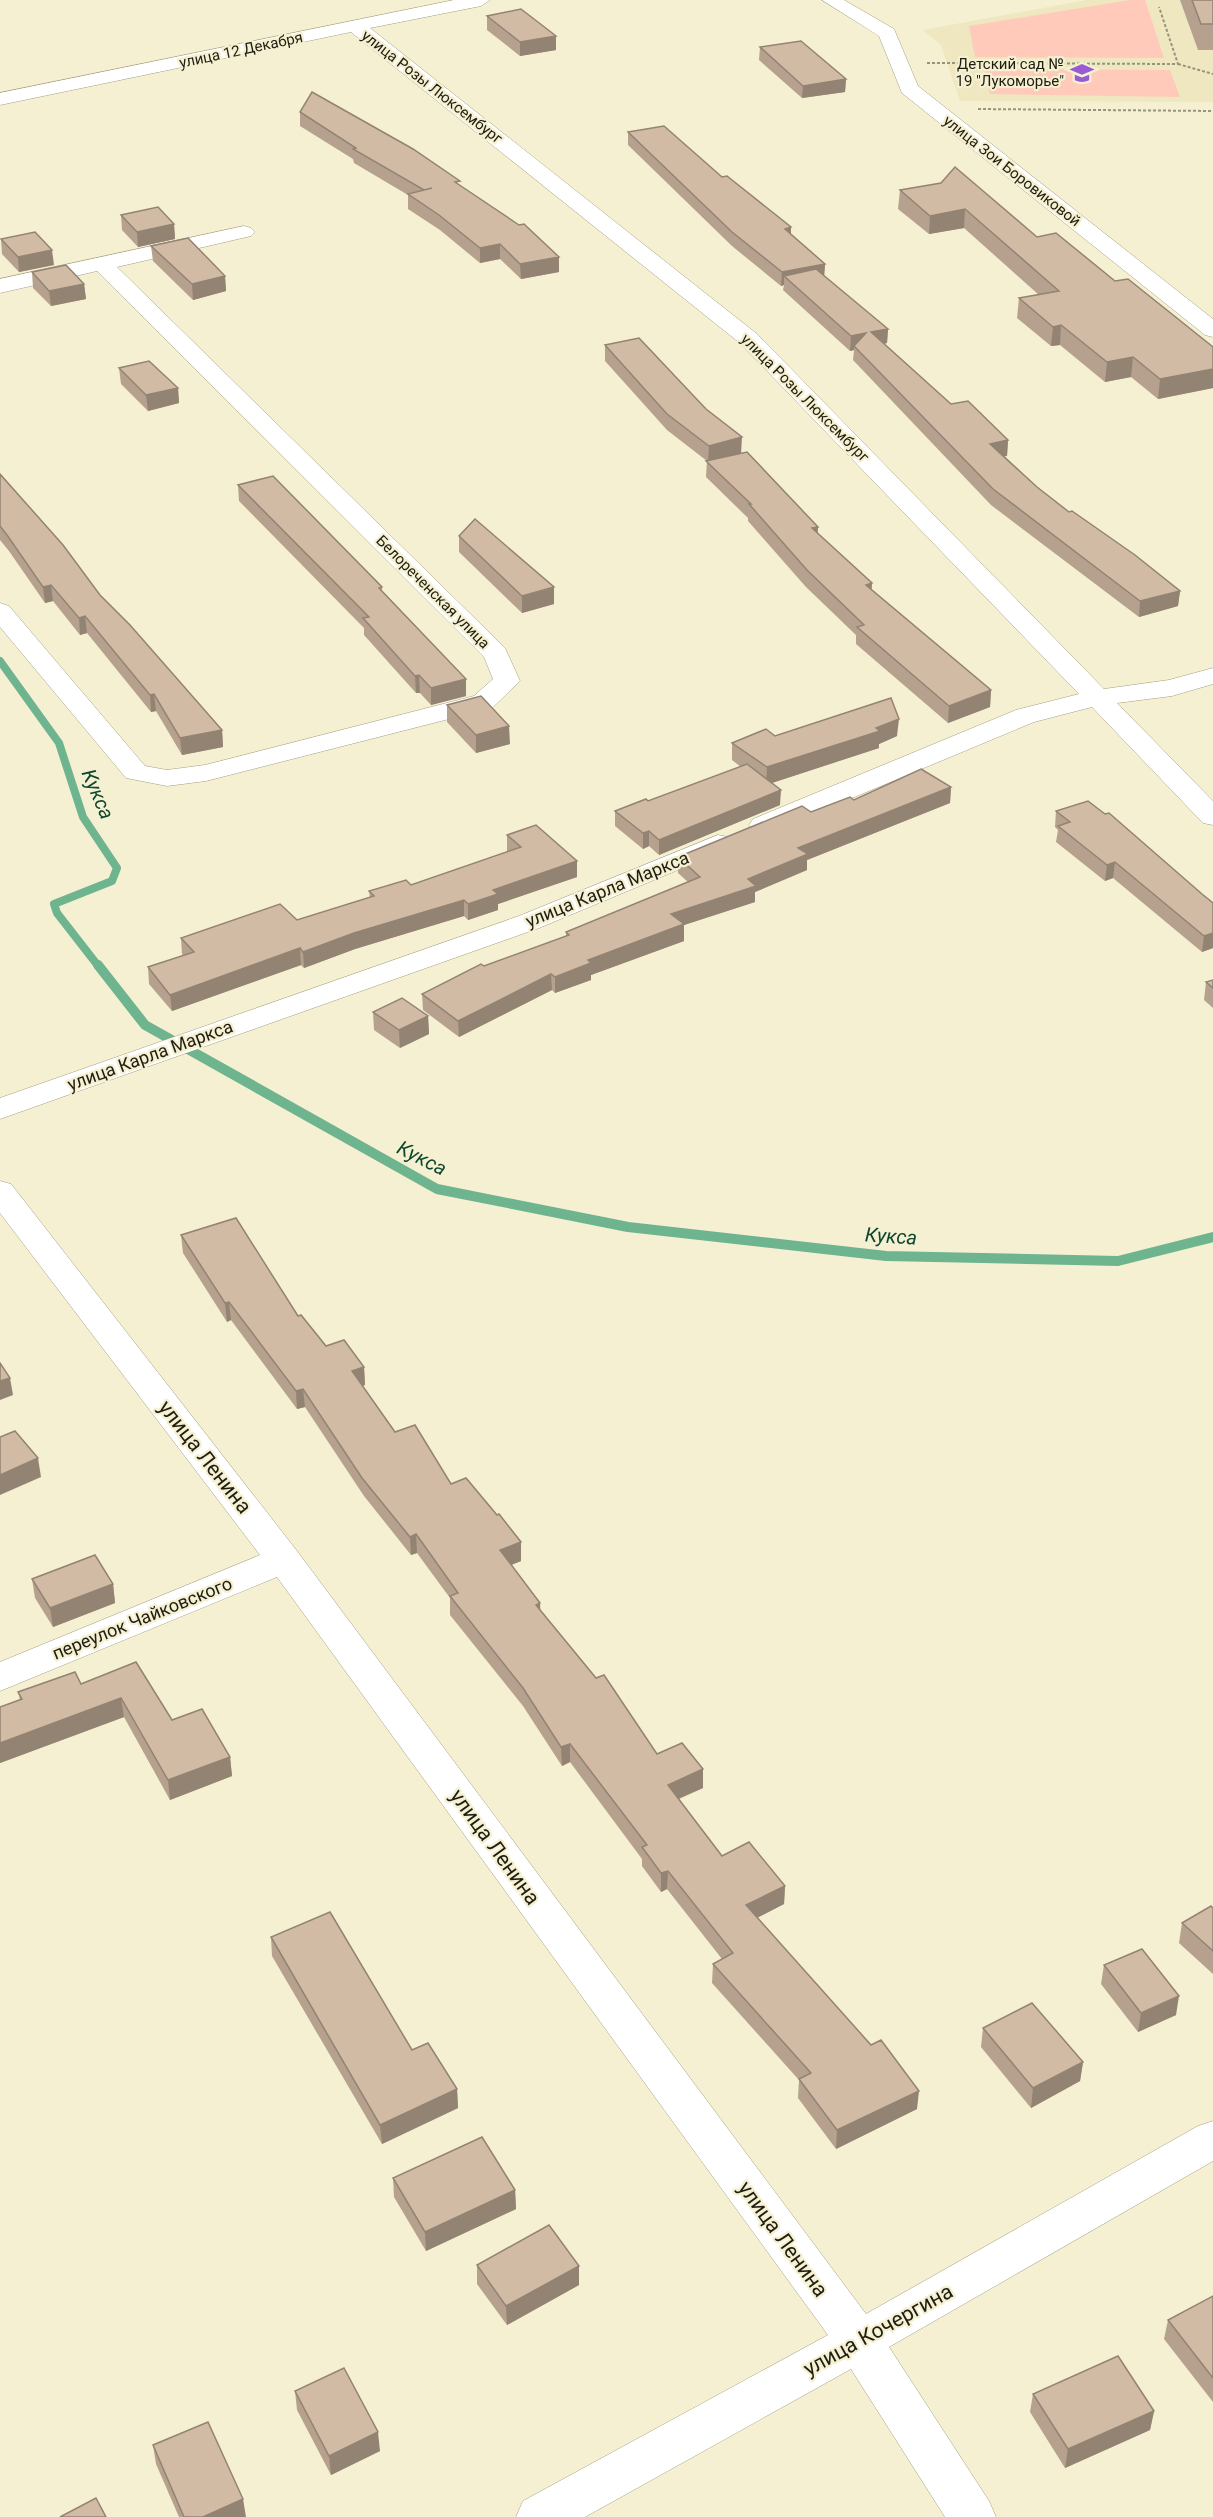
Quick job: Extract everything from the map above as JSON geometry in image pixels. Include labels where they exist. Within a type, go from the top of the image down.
[{"type":"street","name":"улица 12 Декабря","points":[[0,99],[481,0]]},
{"type":"street","name":"улица Зои Боровиковой","points":[[831,0],[887,33],[909,89],[1213,330]]},
{"type":"street","name":"улица Розы Люксембург","points":[[355,26],[749,339],[1213,817]]},
{"type":"street","points":[[0,286],[244,232]]},
{"type":"street","name":"Белореченская улица","points":[[0,610],[136,772],[166,778],[206,773],[483,702],[507,681],[496,654],[102,264]]},
{"type":"street","name":"улица Карла Маркса","points":[[0,1109],[209,1033],[529,922],[1026,716],[1097,698],[1172,688],[1213,676]]},
{"type":"street","name":"улица Ленина","points":[[0,1191],[284,1560],[859,2341],[972,2517]]},
{"type":"street","name":"переулок Чайковского","points":[[0,1677],[284,1560]]},
{"type":"street","name":"улица Кочергина","points":[[540,2517],[859,2341],[1213,2139]]},
{"type":"path","points":[[1159,7],[1178,64]]},
{"type":"path","points":[[899,63],[1178,64],[1213,74]]},
{"type":"path","points":[[929,105],[970,109],[1213,111]]},
{"type":"shaded area","name":"Детский сад № 19 \"Лукоморье\"","points":[[1087,0],[1213,0],[1213,102],[960,101],[941,45],[923,30]]},
{"type":"shaded area","points":[[1130,0],[1145,0],[1164,58],[975,57],[969,26]]},
{"type":"shaded area","points":[[985,69],[1170,70],[1180,97],[990,94]]},
{"type":"building","points":[[1192,0],[1213,0],[1213,24],[1201,24]]},
{"type":"building","points":[[521,9],[556,36],[520,42],[487,16]]},
{"type":"building","points":[[801,41],[846,79],[803,86],[760,47]]},
{"type":"building","points":[[312,92],[413,149],[460,181],[455,182],[519,225],[524,224],[559,257],[520,264],[500,244],[480,248],[439,215],[408,194],[424,190],[353,149],[356,148],[300,112]]},
{"type":"building","points":[[664,126],[722,177],[727,176],[791,227],[785,229],[825,264],[782,272],[732,232],[628,132]]},
{"type":"building","points":[[955,167],[1037,237],[1056,233],[1115,281],[1128,279],[1213,347],[1213,369],[1160,379],[1133,357],[1107,362],[1061,325],[1053,327],[1019,298],[1059,291],[965,209],[930,216],[900,190],[941,183]]},
{"type":"building","points":[[158,207],[174,224],[137,232],[121,215]]},
{"type":"building","points":[[35,232],[52,250],[18,257],[1,239]]},
{"type":"building","points":[[188,238],[225,276],[192,284],[151,246]]},
{"type":"building","points":[[66,265],[84,284],[49,291],[32,272]]},
{"type":"building","points":[[816,269],[888,329],[871,332],[951,404],[968,401],[1008,440],[990,444],[1037,487],[1069,512],[1072,511],[1135,555],[1180,591],[1140,601],[993,489],[854,346],[866,333],[851,336],[784,276]]},
{"type":"building","points":[[639,338],[706,409],[742,437],[709,446],[667,414],[605,345]]},
{"type":"building","points":[[149,361],[178,388],[146,395],[119,368]]},
{"type":"building","points":[[747,452],[818,527],[812,528],[872,583],[866,585],[991,690],[949,706],[857,627],[864,625],[807,570],[749,504],[751,504],[706,461]]},
{"type":"building","points":[[0,474],[63,545],[100,595],[130,625],[222,730],[180,738],[154,694],[150,695],[85,616],[79,618],[51,585],[43,587],[0,526]]},
{"type":"building","points":[[273,476],[382,587],[379,588],[466,679],[431,688],[419,675],[415,676],[363,618],[369,617],[238,485]]},
{"type":"building","points":[[475,519],[554,587],[522,596],[459,536]]},
{"type":"building","points":[[481,696],[509,726],[476,735],[447,705]]},
{"type":"building","points":[[891,698],[899,719],[876,728],[880,731],[767,767],[732,743],[766,729],[775,736]]},
{"type":"building","points":[[747,764],[781,790],[659,840],[649,831],[643,833],[615,811],[646,799],[648,801]]},
{"type":"building","points":[[921,769],[951,787],[798,848],[808,854],[748,879],[756,886],[671,914],[684,924],[588,960],[591,963],[555,977],[551,974],[458,1021],[422,994],[481,964],[484,966],[569,935],[566,932],[700,877],[678,857],[802,806],[811,812],[850,797],[854,800]]},
{"type":"building","points":[[1088,801],[1105,814],[1109,813],[1213,903],[1213,933],[1204,936],[1115,862],[1107,865],[1058,826],[1070,822],[1056,811]]},
{"type":"building","points":[[536,825],[577,861],[493,890],[498,894],[468,904],[464,900],[354,933],[303,952],[300,948],[170,995],[148,967],[194,952],[181,938],[280,904],[297,920],[374,896],[369,891],[406,880],[411,885],[521,847],[507,835]]},
{"type":"building","points":[[1213,980],[1213,988],[1206,982]]},
{"type":"building","points":[[402,998],[428,1016],[399,1030],[373,1012]]},
{"type":"building","points":[[236,1218],[298,1316],[301,1315],[326,1346],[344,1340],[364,1367],[352,1371],[395,1432],[415,1425],[451,1484],[466,1478],[521,1542],[500,1550],[540,1603],[536,1605],[596,1678],[604,1675],[657,1754],[682,1743],[703,1769],[668,1785],[722,1856],[749,1842],[785,1886],[746,1905],[871,2045],[881,2040],[919,2091],[837,2130],[799,2079],[811,2073],[713,1964],[733,1953],[668,1871],[661,1873],[642,1847],[647,1845],[570,1744],[561,1747],[523,1688],[450,1596],[458,1593],[416,1534],[410,1537],[362,1478],[303,1389],[296,1391],[229,1302],[225,1303],[181,1235]]},
{"type":"building","points":[[0,1363],[10,1378],[0,1381]]},
{"type":"building","points":[[15,1431],[38,1458],[0,1475],[0,1437]]},
{"type":"building","points":[[95,1555],[113,1584],[50,1608],[32,1579]]},
{"type":"building","points":[[136,1662],[172,1720],[202,1709],[230,1757],[168,1780],[121,1698],[0,1743],[0,1707],[22,1699],[18,1692],[75,1672],[81,1684]]},
{"type":"building","points":[[1211,1906],[1213,1908],[1213,1951],[1182,1923]]},
{"type":"building","points":[[330,1912],[412,2050],[428,2043],[457,2089],[380,2125],[271,1937]]},
{"type":"building","points":[[1142,1949],[1179,1996],[1141,2013],[1104,1965]]},
{"type":"building","points":[[1032,2003],[1083,2062],[1033,2088],[983,2028]]},
{"type":"building","points":[[482,2137],[515,2190],[425,2232],[393,2178]]},
{"type":"building","points":[[549,2225],[579,2266],[506,2306],[477,2265]]},
{"type":"building","points":[[1213,2296],[1213,2378],[1168,2320]]},
{"type":"building","points":[[1118,2356],[1154,2411],[1068,2449],[1033,2394]]},
{"type":"building","points":[[344,2368],[378,2432],[329,2456],[295,2391]]},
{"type":"building","points":[[208,2422],[243,2499],[203,2517],[184,2517],[153,2445]]},
{"type":"building","points":[[96,2498],[106,2517],[60,2517]]},
{"type":"waterway","name":"Кукса","points":[[0,661],[59,743],[83,817],[117,868],[112,881],[54,904],[57,913],[99,967]]},
{"type":"waterway","name":"Кукса","points":[[98,965],[145,1025],[437,1189],[628,1227],[886,1256],[1118,1261],[1213,1237]]},
{"type":"place","name":"Детский сад № 19 \"Лукоморье\"","points":[[1082,73]]}]
